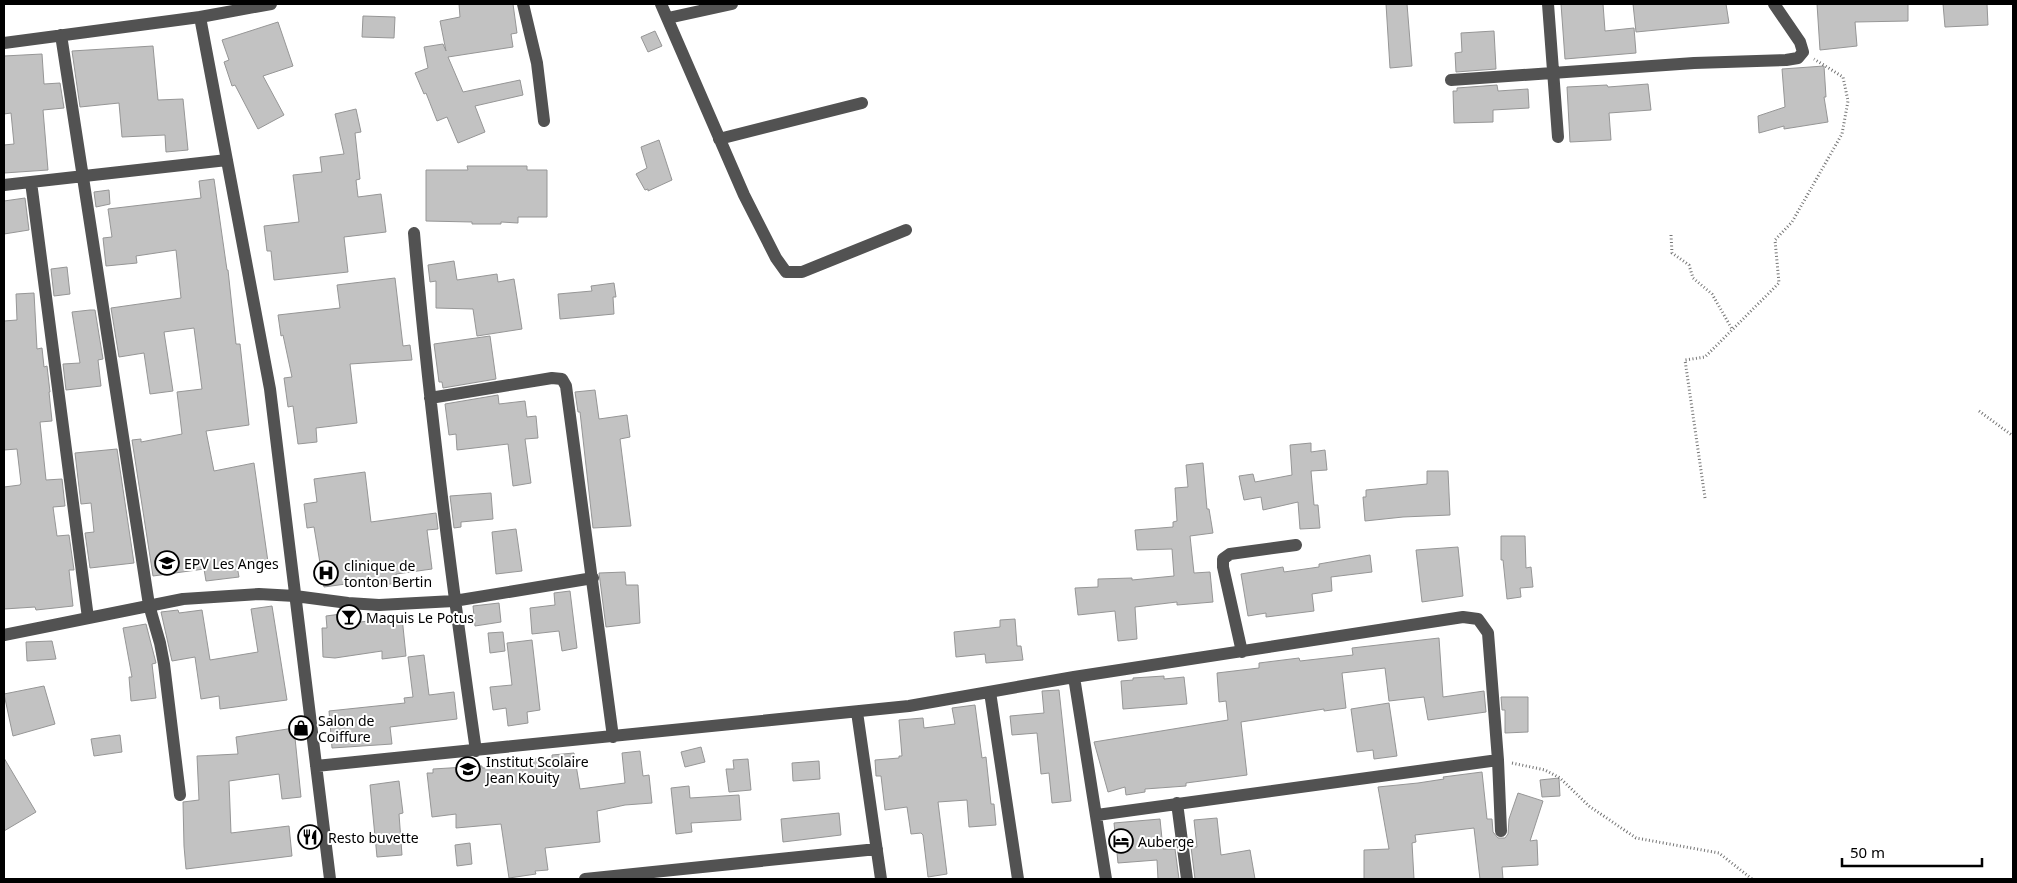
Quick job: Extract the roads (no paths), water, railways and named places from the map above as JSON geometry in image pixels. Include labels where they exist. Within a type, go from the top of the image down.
[{"type":"street","points":[[4,43],[200,16],[272,4]]},
{"type":"street","points":[[523,4],[537,63],[544,120]]},
{"type":"street","points":[[661,4],[744,196],[772,250],[786,272],[802,272],[906,230]]},
{"type":"street","points":[[668,18],[732,4]]},
{"type":"street","points":[[1548,4],[1558,137]]},
{"type":"street","points":[[1451,80],[1694,63],[1798,58],[1803,52],[1800,42],[1774,4]]},
{"type":"street","points":[[200,16],[270,389],[330,879]]},
{"type":"street","points":[[61,35],[148,605],[160,643],[164,664],[180,795]]},
{"type":"street","points":[[719,139],[862,103]]},
{"type":"street","points":[[4,185],[82,178],[227,160]]},
{"type":"street","points":[[31,182],[88,618]]},
{"type":"street","points":[[414,233],[430,398],[454,601],[476,750]]},
{"type":"street","points":[[430,398],[552,378],[562,379],[566,386],[613,737]]},
{"type":"street","points":[[1242,652],[1223,568],[1223,559],[1230,554],[1296,545]]},
{"type":"street","points":[[4,636],[183,598],[226,595],[295,596],[379,605],[454,601],[593,578]]},
{"type":"street","points":[[316,766],[857,712],[956,699],[1074,677],[1463,617],[1478,619],[1488,633],[1498,760],[1501,831]]},
{"type":"street","points":[[1074,677],[1106,879]]},
{"type":"street","points":[[990,692],[1018,879]]},
{"type":"street","points":[[857,712],[881,879]]},
{"type":"street","points":[[1097,815],[1498,760]]},
{"type":"street","points":[[1177,803],[1187,879]]},
{"type":"street","points":[[591,879],[877,850]]},
{"type":"place","name":"EPV Les Anges","points":[[167,563]]},
{"type":"place","name":"clinique de tonton Bertin","points":[[326,573]]},
{"type":"place","name":"Maquis Le Potus","points":[[349,617]]},
{"type":"place","name":"Salon de Coiffure","points":[[301,728]]},
{"type":"place","name":"Institut Scolaire Jean Kouity","points":[[468,769]]},
{"type":"place","name":"Resto buvette","points":[[310,837]]},
{"type":"place","name":"Auberge","points":[[1121,841]]}]
